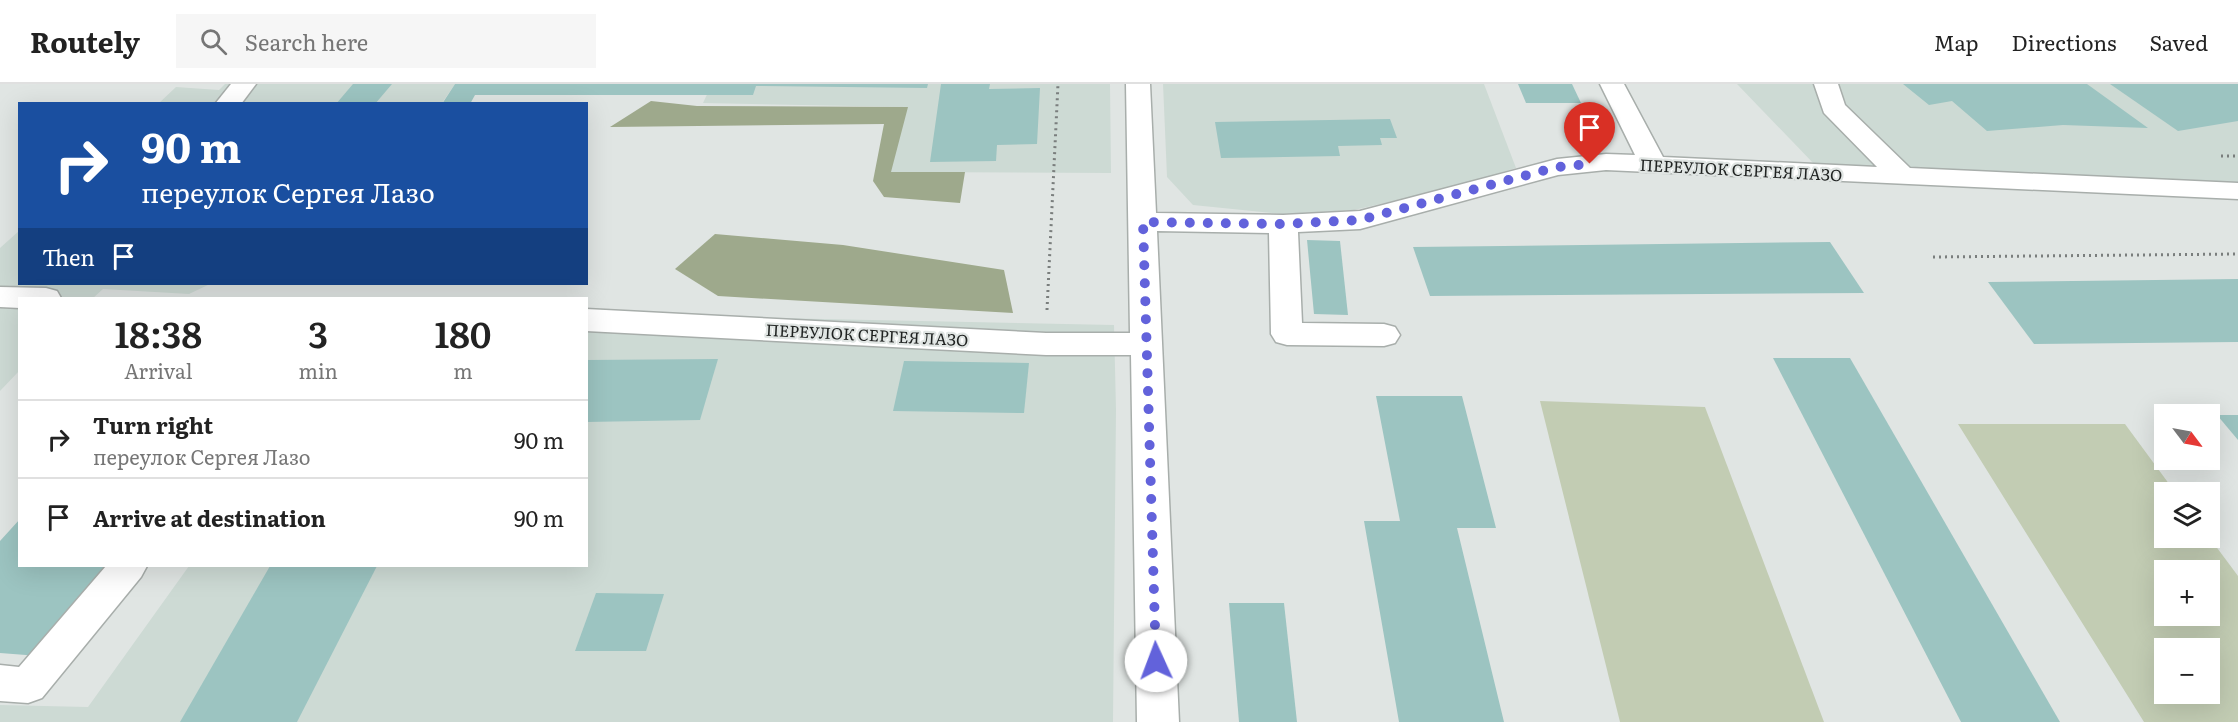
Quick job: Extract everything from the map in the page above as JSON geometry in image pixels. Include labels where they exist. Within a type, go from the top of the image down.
[{"type":"street","points":[[229,102],[244,84]]},
{"type":"street","points":[[1138,84],[1148,345],[1158,722]]},
{"type":"street","points":[[1612,84],[1653,164]]},
{"type":"street","points":[[1826,84],[1833,108],[1902,176]]},
{"type":"street","name":"ПЕРЕУЛОК СЕРГЕЯ ЛАЗО","points":[[1143,222],[1283,224],[1360,220],[1557,167],[1606,162],[2238,191]]},
{"type":"street","points":[[1283,224],[1287,334],[1384,335]]},
{"type":"street","points":[[11,296],[28,297]]},
{"type":"street","name":"ПЕРЕУЛОК СЕРГЕЯ ЛАЗО","points":[[588,320],[1046,344],[1148,345]]},
{"type":"street","points":[[0,682],[28,685],[127,567]]},
{"type":"path","points":[[1046,344],[1058,84]]},
{"type":"path","points":[[1933,257],[2238,254]]},
{"type":"shaded area","points":[[225,84],[455,84],[443,102],[160,102],[176,87],[219,90]]},
{"type":"shaded area","points":[[712,84],[1110,84],[1111,173],[890,172],[907,107],[703,103]]},
{"type":"shaded area","points":[[1163,84],[1484,84],[1516,168],[1458,186],[1354,210],[1282,214],[1193,205],[1167,177]]},
{"type":"shaded area","points":[[1737,84],[2238,84],[2238,182],[2202,183],[1815,165]]},
{"type":"shaded area","points":[[18,232],[18,285],[208,285],[189,294],[103,289],[94,297],[18,297],[18,372],[0,391],[0,248]]},
{"type":"shaded area","points":[[588,314],[1114,325],[1116,410],[1113,722],[0,722],[0,705],[88,707],[188,567],[588,567]]},
{"type":"green space","points":[[651,101],[697,106],[908,107],[891,172],[965,172],[960,203],[884,197],[873,181],[884,124],[610,127]]},
{"type":"green space","points":[[715,234],[843,245],[1004,270],[1013,313],[718,296],[675,269]]},
{"type":"green space","points":[[1540,401],[1705,407],[1824,722],[1620,722]]},
{"type":"green space","points":[[1958,424],[2125,424],[2154,463],[2154,470],[2159,470],[2168,482],[2154,482],[2154,548],[2217,548],[2238,576],[2238,722],[2144,722]]},
{"type":"building","points":[[353,84],[392,84],[377,102],[338,102]]},
{"type":"building","points":[[455,84],[928,84],[927,88],[756,86],[753,95],[475,95],[471,102],[443,102]]},
{"type":"building","points":[[941,84],[990,84],[989,89],[1040,88],[1037,144],[997,145],[996,161],[930,162]]},
{"type":"building","points":[[1518,84],[1572,84],[1581,103],[1526,103]]},
{"type":"building","points":[[1903,84],[2087,84],[2148,128],[2063,125],[1987,131],[1952,101],[1929,105]]},
{"type":"building","points":[[2110,84],[2238,84],[2238,121],[2178,131]]},
{"type":"building","points":[[1390,119],[1397,138],[1380,138],[1382,145],[1338,146],[1340,156],[1221,158],[1215,122]]},
{"type":"building","points":[[1307,240],[1340,241],[1348,315],[1314,314]]},
{"type":"building","points":[[1830,242],[1864,293],[1430,296],[1413,247]]},
{"type":"building","points":[[2238,279],[2238,342],[2034,344],[1988,282]]},
{"type":"building","points":[[1773,358],[1850,358],[2060,722],[1961,722]]},
{"type":"building","points":[[718,359],[700,420],[588,422],[588,360]]},
{"type":"building","points":[[904,361],[1029,363],[1024,413],[893,411]]},
{"type":"building","points":[[1376,396],[1462,396],[1496,528],[1457,528],[1504,722],[1399,722],[1364,521],[1400,521]]},
{"type":"building","points":[[2220,415],[2238,415],[2238,440],[2220,419]]},
{"type":"building","points":[[18,521],[18,567],[109,567],[39,656],[0,653],[0,541]]},
{"type":"building","points":[[269,567],[376,567],[297,722],[180,722]]},
{"type":"building","points":[[596,593],[664,594],[646,651],[575,651]]},
{"type":"building","points":[[1229,603],[1284,603],[1297,722],[1239,722]]},
{"type":"route","points":[[1156,661],[1143,222],[1283,224],[1360,220],[1557,167],[1590,164]]}]
